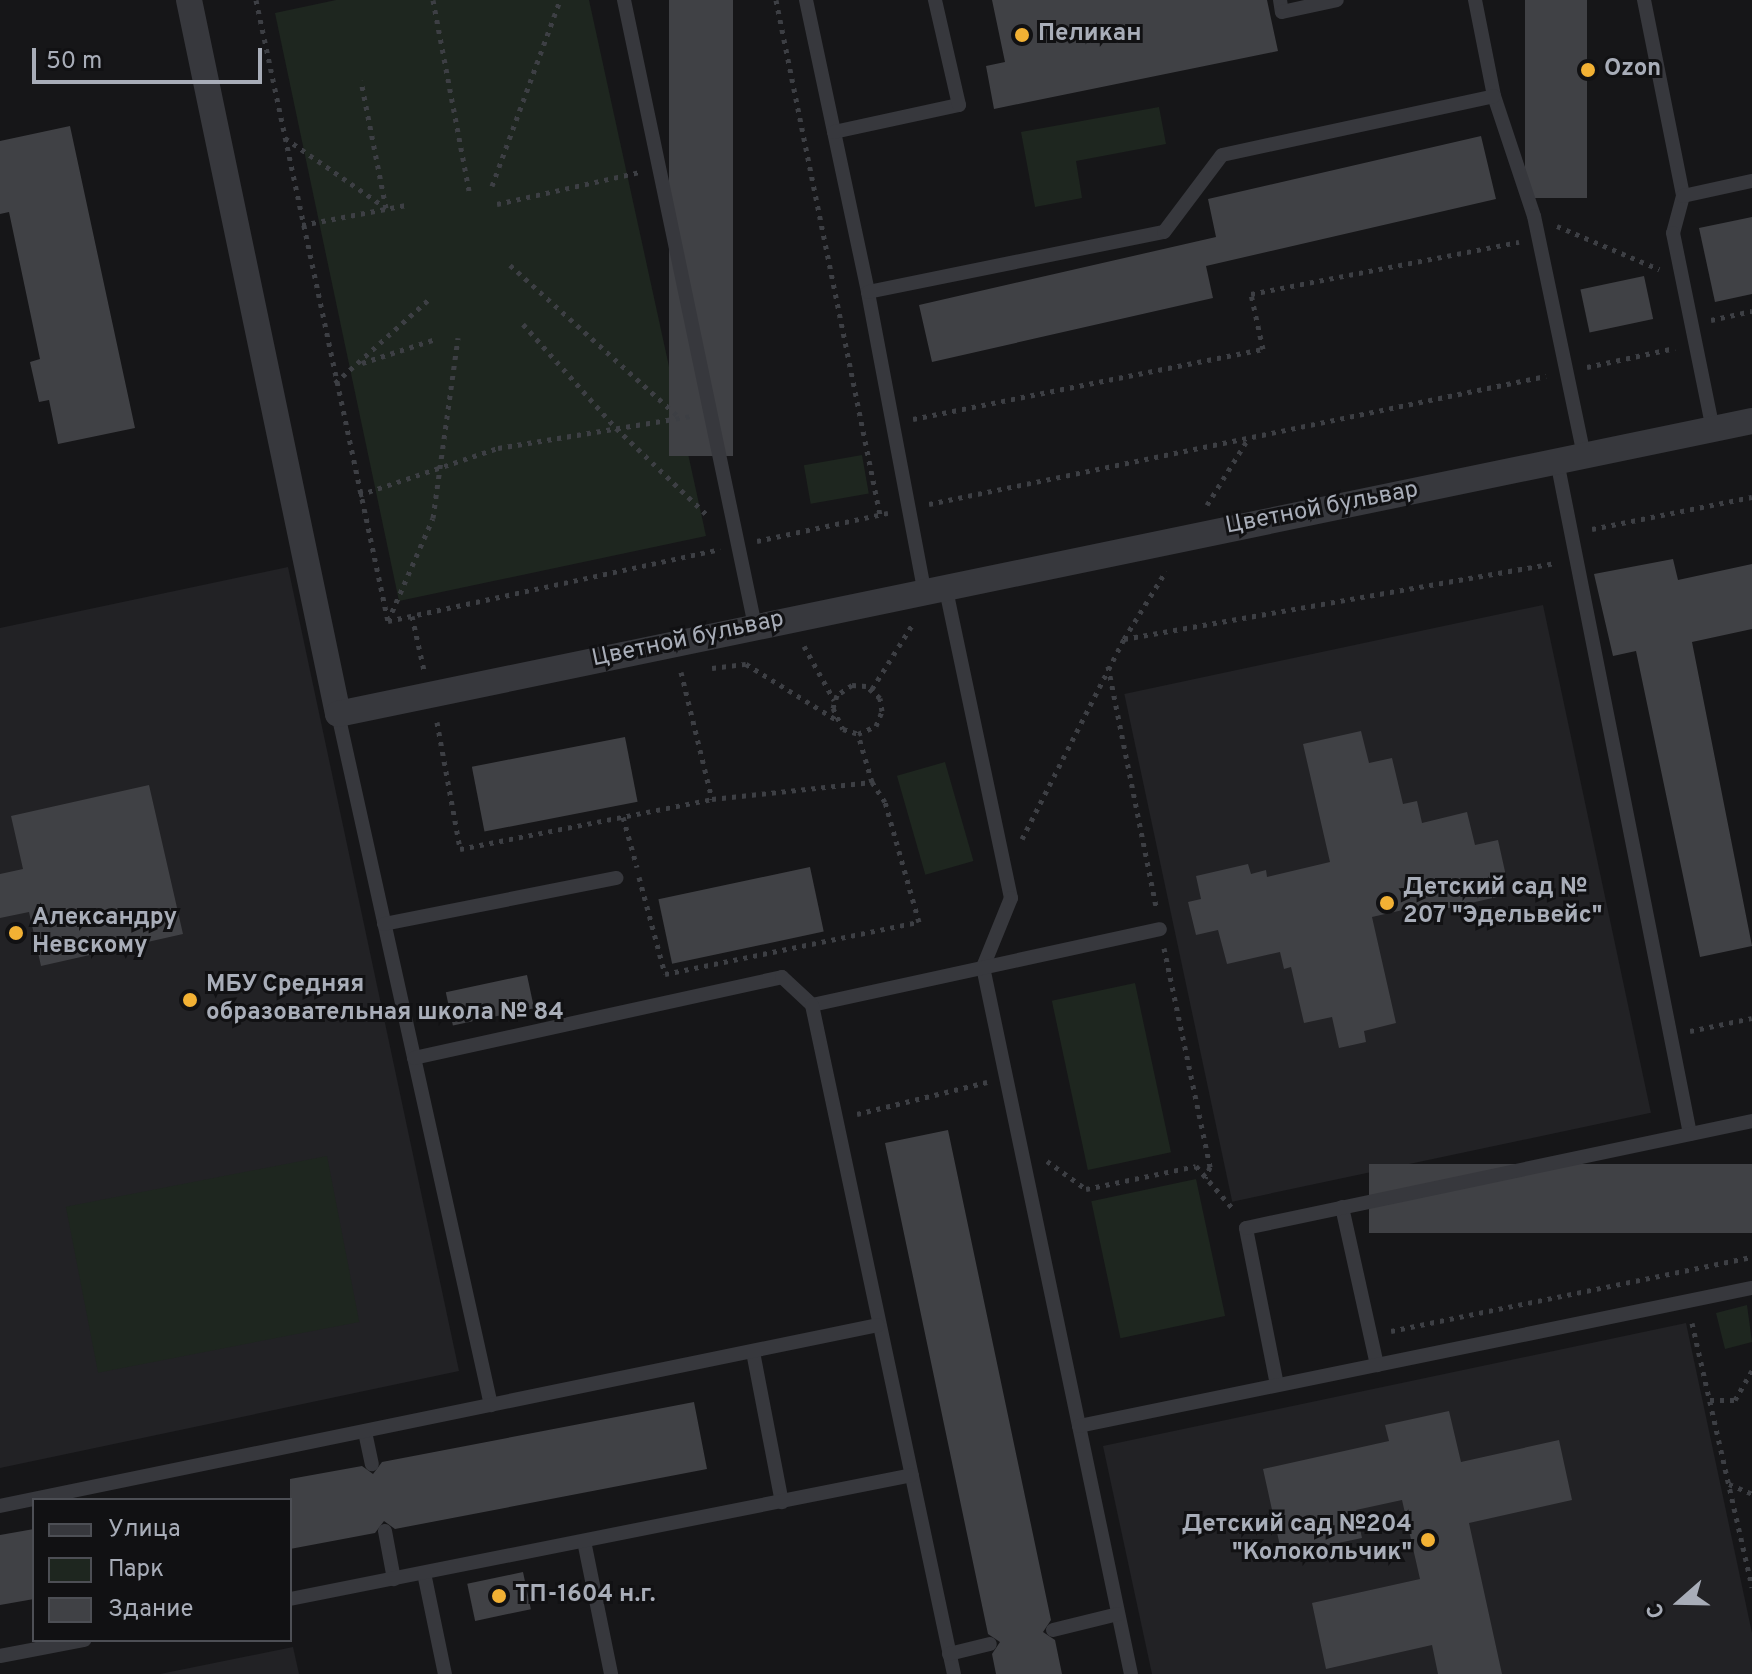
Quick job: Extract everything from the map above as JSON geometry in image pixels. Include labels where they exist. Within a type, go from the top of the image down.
[{"type":"street","points":[[189,0],[338,714]]},
{"type":"street","name":"Цветной бульвар","points":[[338,714],[927,589],[1752,421]]},
{"type":"lane","points":[[624,0],[755,626]]},
{"type":"lane","points":[[806,0],[868,292],[908,509],[1011,898],[983,967],[1131,1674]]},
{"type":"lane","points":[[834,132],[959,105],[935,0]]},
{"type":"lane","points":[[1280,0],[1282,12],[1337,0]]},
{"type":"lane","points":[[1475,0],[1494,96],[1534,216],[1584,456]]},
{"type":"lane","points":[[1644,0],[1683,196],[1673,233],[1713,429]]},
{"type":"lane","points":[[868,292],[1164,232],[1222,155],[1494,96]]},
{"type":"lane","points":[[1683,196],[1752,181]]},
{"type":"lane","points":[[1557,461],[1690,1134]]},
{"type":"lane","points":[[338,714],[491,1405]]},
{"type":"lane","points":[[384,924],[616,878]]},
{"type":"lane","points":[[812,1005],[1160,929]]},
{"type":"lane","points":[[414,1058],[782,977],[812,1005],[954,1674]]},
{"type":"lane","points":[[1277,1385],[1246,1228],[1752,1121]]},
{"type":"lane","points":[[1342,1207],[1377,1365]]},
{"type":"lane","points":[[1079,1426],[1752,1288]]},
{"type":"lane","points":[[39,1498],[878,1325]]},
{"type":"lane","points":[[753,1352],[782,1502]]},
{"type":"lane","points":[[365,1432],[372,1464]]},
{"type":"lane","points":[[292,1599],[912,1475]]},
{"type":"lane","points":[[0,1506],[32,1500]]},
{"type":"lane","points":[[385,1531],[394,1579]]},
{"type":"lane","points":[[584,1541],[611,1674]]},
{"type":"lane","points":[[424,1573],[445,1674]]},
{"type":"lane","points":[[1053,1630],[1118,1614]]},
{"type":"lane","points":[[0,1656],[74,1642]]},
{"type":"lane","points":[[949,1654],[990,1644]]},
{"type":"path","points":[[256,0],[388,621]]},
{"type":"path","points":[[433,0],[469,191]]},
{"type":"path","points":[[492,186],[560,0]]},
{"type":"path","points":[[776,0],[880,515]]},
{"type":"path","points":[[361,80],[386,208]]},
{"type":"path","points":[[284,137],[386,208]]},
{"type":"path","points":[[497,204],[659,168]]},
{"type":"path","points":[[302,225],[406,205]]},
{"type":"path","points":[[1534,216],[1681,278]]},
{"type":"path","points":[[892,423],[1263,349],[1251,294],[1526,241]]},
{"type":"path","points":[[510,265],[680,418]]},
{"type":"path","points":[[335,383],[428,300]]},
{"type":"path","points":[[1691,325],[1752,311]]},
{"type":"path","points":[[523,324],[616,428],[739,545]]},
{"type":"path","points":[[388,621],[433,518],[458,338]]},
{"type":"path","points":[[357,365],[436,339]]},
{"type":"path","points":[[388,621],[1695,344]]},
{"type":"path","points":[[359,495],[498,448],[711,413]]},
{"type":"path","points":[[1571,534],[1752,497]]},
{"type":"path","points":[[1006,873],[1124,639],[1576,560]]},
{"type":"path","points":[[872,689],[922,610],[927,589]]},
{"type":"path","points":[[790,619],[834,701],[835,719]]},
{"type":"path","points":[[746,664],[835,719],[843,729],[858,734],[876,726],[882,711],[872,689]]},
{"type":"path","points":[[666,674],[681,671],[712,799]]},
{"type":"path","points":[[834,701],[852,685],[872,689]]},
{"type":"path","points":[[439,721],[435,722],[460,849],[712,799],[872,782]]},
{"type":"path","points":[[623,817],[665,974],[919,922],[885,802],[872,782],[858,734]]},
{"type":"path","points":[[1669,1035],[1752,1018]]},
{"type":"path","points":[[836,1119],[990,1081],[994,1096]]},
{"type":"path","points":[[1020,1143],[1086,1189],[1196,1166],[1236,1213],[1251,1210]]},
{"type":"path","points":[[1370,1335],[1752,1257]]},
{"type":"path","points":[[1687,1301],[1752,1587]]},
{"type":"path","points":[[1710,1400],[1735,1400],[1752,1371]]},
{"type":"path","points":[[1729,1484],[1752,1494]]},
{"type":"shaded area","name":"МБУ Средняя образовательная школа № 84","points":[[288,567],[459,1371],[0,1468],[0,628]]},
{"type":"shaded area","name":"Детский сад № 207 \"Эдельвейс\"","points":[[1543,605],[1651,1113],[1232,1202],[1124,694]]},
{"type":"shaded area","name":"Детский сад №204 \"Колокольчик\"","points":[[1686,1323],[1752,1633],[1752,1674],[1152,1674],[1103,1446]]},
{"type":"shaded area","points":[[293,1647],[299,1674],[160,1674]]},
{"type":"green space","points":[[336,0],[589,0],[706,536],[399,601],[275,13]]},
{"type":"green space","points":[[1159,107],[1166,144],[1076,161],[1082,198],[1035,207],[1021,132]]},
{"type":"green space","points":[[862,455],[869,493],[811,504],[804,465]]},
{"type":"green space","points":[[945,762],[973,861],[925,875],[897,776]]},
{"type":"green space","points":[[1135,983],[1171,1152],[1088,1170],[1052,1001]]},
{"type":"green space","points":[[327,1156],[359,1322],[98,1373],[66,1207]]},
{"type":"green space","points":[[1196,1179],[1225,1316],[1120,1338],[1091,1201]]},
{"type":"green space","points":[[1747,1305],[1752,1342],[1725,1349],[1716,1313]]},
{"type":"building","points":[[669,0],[733,0],[733,456],[669,456]]},
{"type":"building","points":[[992,0],[1267,0],[1278,51],[994,109],[986,66],[1005,62]]},
{"type":"building","points":[[1525,0],[1587,0],[1587,198],[1525,198]]},
{"type":"building","points":[[70,126],[135,428],[58,444],[49,400],[39,402],[30,362],[40,359],[9,212],[0,214],[0,141]]},
{"type":"building","points":[[1481,136],[1496,199],[1206,266],[1213,298],[932,362],[919,305],[1216,237],[1208,199]]},
{"type":"building","points":[[1752,217],[1752,294],[1715,302],[1699,228]]},
{"type":"building","points":[[1644,276],[1653,319],[1590,333],[1580,290]]},
{"type":"building","points":[[1673,559],[1678,580],[1752,564],[1752,629],[1692,642],[1752,946],[1700,957],[1636,651],[1613,656],[1594,574]]},
{"type":"building","points":[[1361,731],[1369,763],[1392,758],[1403,804],[1417,801],[1422,823],[1467,812],[1475,845],[1498,840],[1506,876],[1492,879],[1497,897],[1427,913],[1425,905],[1372,917],[1396,1023],[1364,1031],[1366,1042],[1339,1048],[1332,1017],[1304,1023],[1291,967],[1284,969],[1280,952],[1227,964],[1218,930],[1196,935],[1188,902],[1201,899],[1196,876],[1248,864],[1251,874],[1266,870],[1267,877],[1330,862],[1303,744]]},
{"type":"building","points":[[625,737],[638,802],[484,832],[472,767]]},
{"type":"building","points":[[149,785],[183,934],[41,966],[29,912],[0,918],[0,874],[23,869],[11,816]]},
{"type":"building","points":[[810,867],[824,932],[672,964],[658,899]]},
{"type":"building","points":[[527,975],[534,1008],[453,1026],[446,992]]},
{"type":"building","points":[[948,1130],[1051,1620],[1043,1632],[1055,1640],[1062,1674],[996,1674],[992,1654],[1000,1642],[988,1634],[885,1143]]},
{"type":"building","points":[[1369,1164],[1752,1164],[1752,1233],[1369,1233]]},
{"type":"building","points":[[694,1402],[707,1469],[395,1529],[384,1521],[375,1533],[292,1549],[290,1479],[362,1466],[373,1474],[382,1462]]},
{"type":"building","points":[[1449,1411],[1461,1462],[1559,1440],[1572,1500],[1469,1523],[1502,1674],[1438,1674],[1432,1645],[1326,1669],[1312,1603],[1420,1579],[1402,1500],[1356,1510],[1362,1538],[1282,1555],[1263,1469],[1389,1441],[1385,1425]]},
{"type":"building","points":[[32,1529],[32,1599],[0,1605],[0,1535]]},
{"type":"building","name":"ТП-1604 н.г.","points":[[523,1572],[531,1609],[475,1621],[467,1584]]},
{"type":"place","name":"Пеликан","points":[[1022,35]]},
{"type":"place","name":"Ozon","points":[[1588,70]]},
{"type":"place","name":"Детский сад № 207 \"Эдельвейс\"","points":[[1387,903]]},
{"type":"place","name":"Александру Невскому","points":[[16,933]]},
{"type":"place","name":"МБУ Средняя образовательная школа № 84","points":[[190,1000]]},
{"type":"place","name":"Детский сад №204 \"Колокольчик\"","points":[[1428,1540]]},
{"type":"place","name":"ТП-1604 н.г.","points":[[499,1596]]}]
